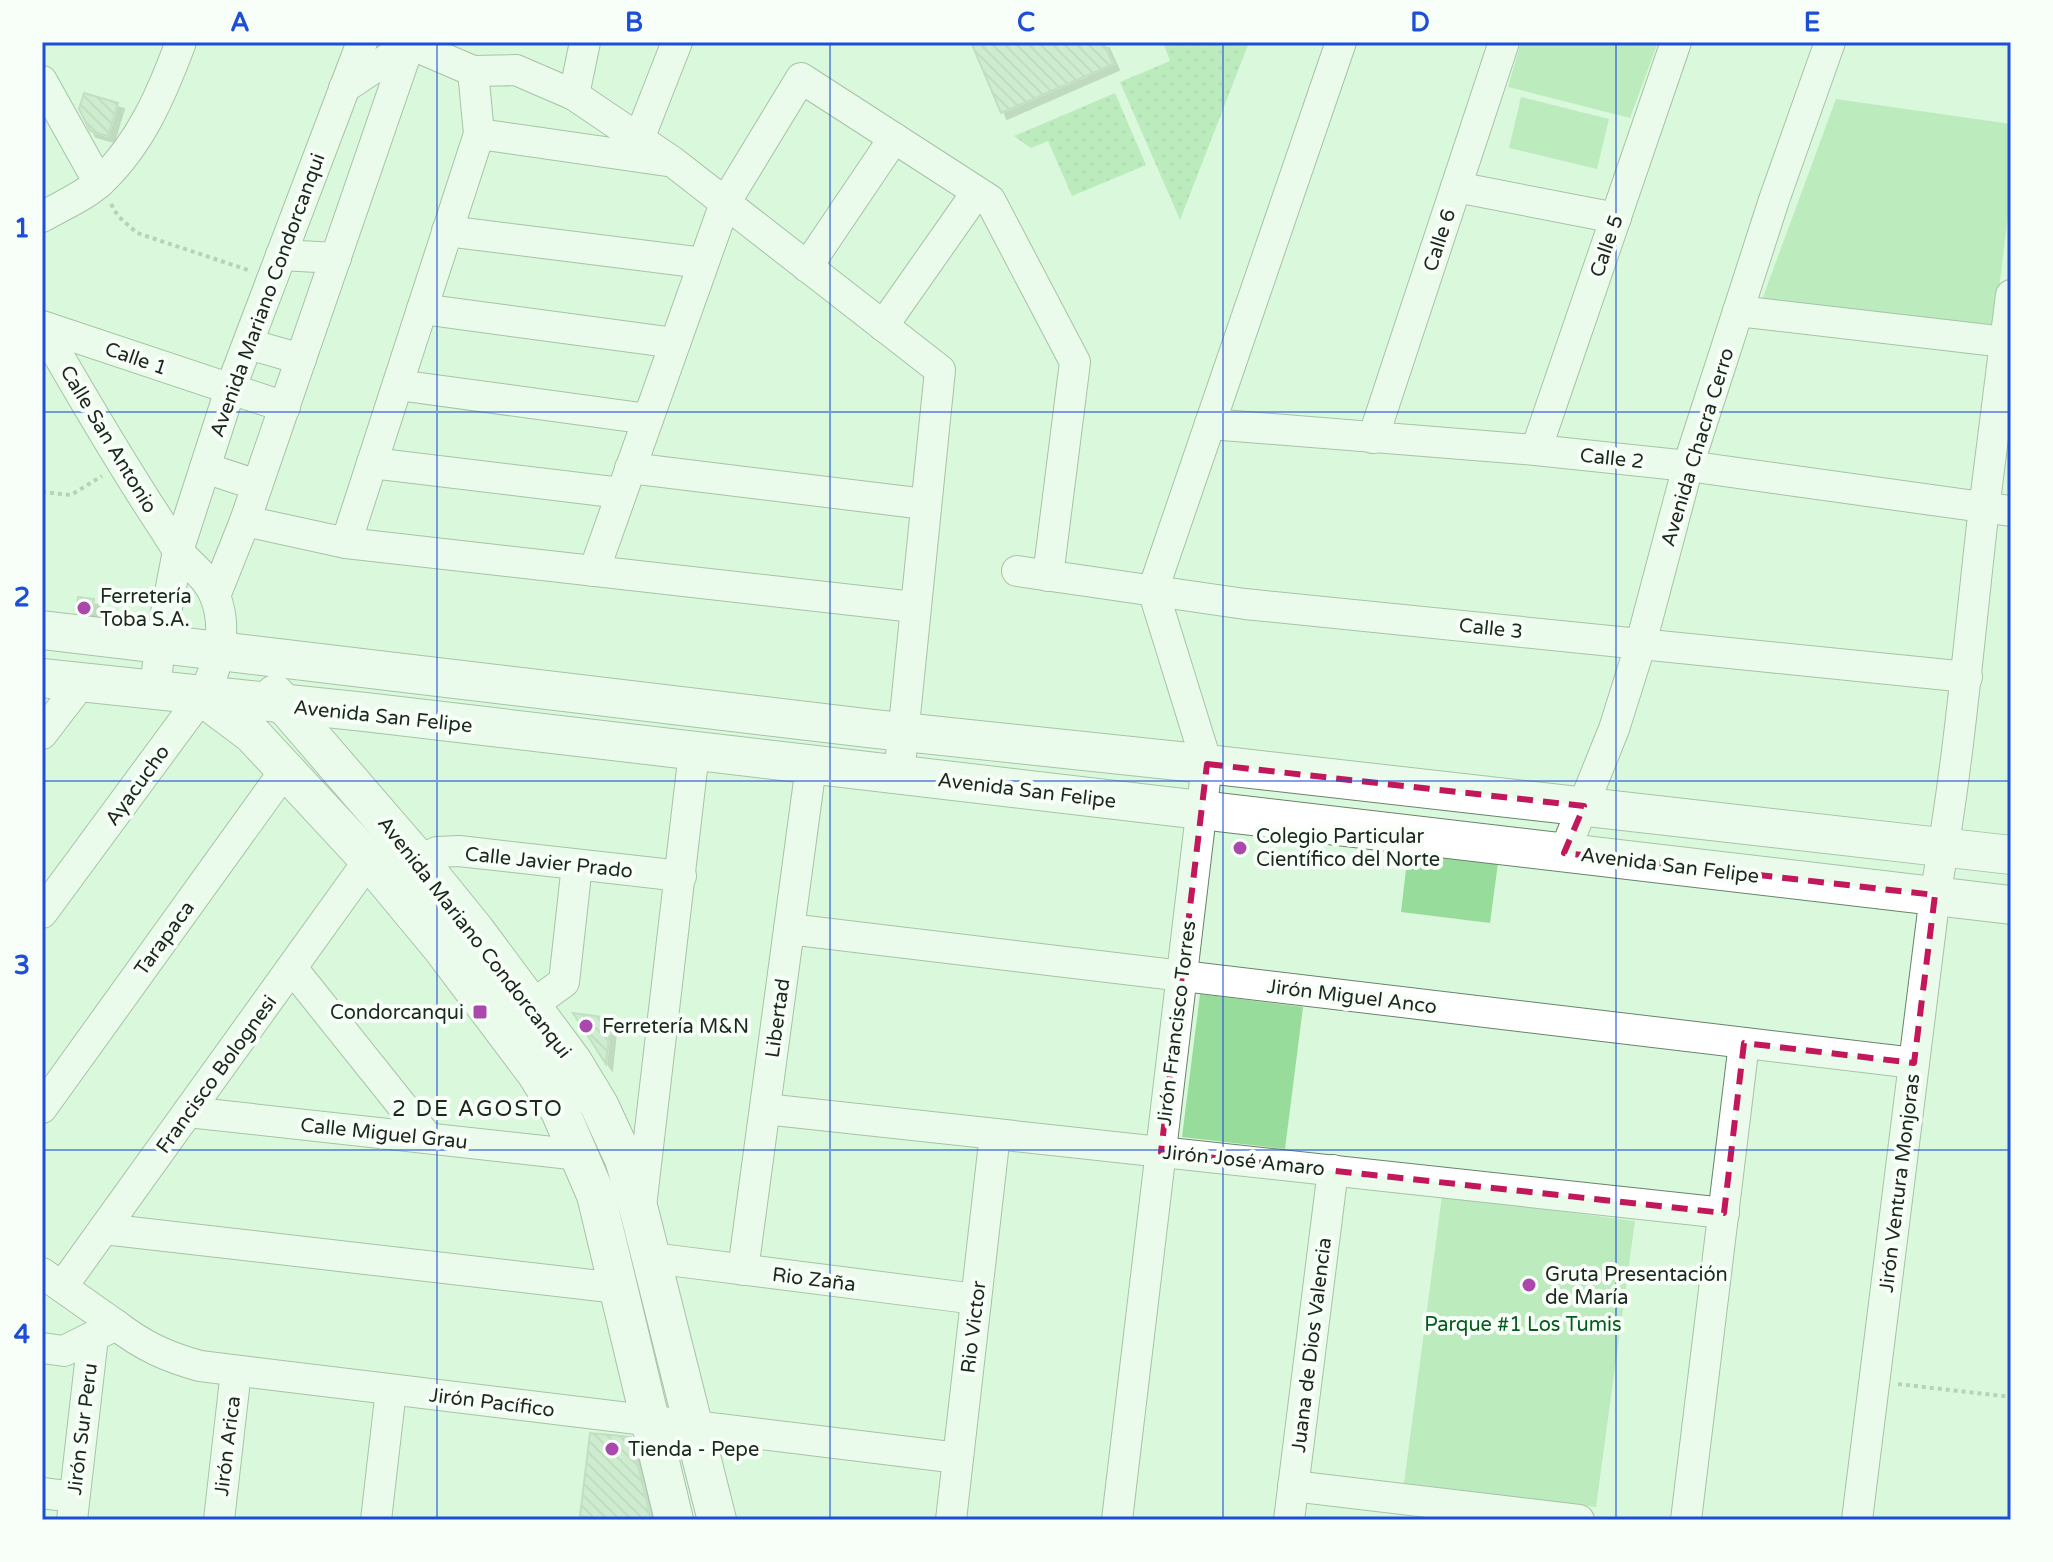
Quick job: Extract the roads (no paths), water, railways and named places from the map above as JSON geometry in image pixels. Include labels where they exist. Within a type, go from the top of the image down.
[{"type":"main road","points":[[42,630],[904,732],[2011,855]]},
{"type":"main road","name":"Avenida Mariano Condorcanqui","points":[[220,650],[285,705],[419,861],[532,1005],[599,1105],[624,1159],[640,1214],[717,1520]]},
{"type":"main road","name":"Avenida San Felipe","points":[[42,678],[2011,905]]},
{"type":"main road","name":"Avenida Mariano Condorcanqui","points":[[202,696],[252,734],[369,860],[502,1027],[560,1111],[596,1195],[674,1520]]},
{"type":"street","points":[[42,217],[99,183],[143,129],[161,96],[181,42]]},
{"type":"street","name":"Avenida Mariano Condorcanqui","points":[[155,691],[160,644],[178,551],[230,390],[362,42]]},
{"type":"street","points":[[574,95],[585,42]]},
{"type":"street","points":[[639,139],[677,42]]},
{"type":"street","points":[[1207,764],[1153,590],[1341,42]]},
{"type":"street","name":"Calle 6","points":[[1373,438],[1504,42]]},
{"type":"street","name":"Calle 5","points":[[1536,450],[1676,42]]},
{"type":"street","name":"Avenida Chacra Cerro","points":[[1564,853],[1614,729],[1641,643],[1688,466],[1774,200],[1830,42]]},
{"type":"street","points":[[344,88],[410,43]]},
{"type":"street","points":[[410,43],[473,71],[516,70],[574,95],[673,162],[940,370],[899,775]]},
{"type":"street","points":[[215,596],[245,521],[410,43]]},
{"type":"street","points":[[346,543],[479,134],[473,71]]},
{"type":"street","points":[[594,571],[725,203],[801,78],[990,200],[1075,362],[1048,576]]},
{"type":"street","points":[[42,81],[99,183]]},
{"type":"street","points":[[479,134],[673,162]]},
{"type":"street","points":[[807,267],[894,138]]},
{"type":"street","points":[[311,175],[362,182]]},
{"type":"street","points":[[1456,187],[1616,218]]},
{"type":"street","points":[[883,326],[977,192]]},
{"type":"street","points":[[447,231],[703,263]]},
{"type":"street","points":[[277,267],[336,258]]},
{"type":"street","name":"Jirón Ventura Monjoras","points":[[1857,1520],[1935,895],[1967,677],[1998,509],[2005,342],[2011,295]]},
{"type":"street","points":[[422,309],[675,343]]},
{"type":"street","points":[[1738,311],[2005,342]]},
{"type":"street","name":"Calle 1","points":[[42,326],[285,407]]},
{"type":"street","name":"Calle San Antonio","points":[[42,326],[122,465],[178,551]]},
{"type":"street","points":[[248,344],[301,359]]},
{"type":"street","points":[[398,385],[648,419]]},
{"type":"street","name":"Calle 2","points":[[1210,424],[1536,450],[1688,466],[1998,509]]},
{"type":"street","points":[[372,463],[925,504]]},
{"type":"street","points":[[205,468],[257,485]]},
{"type":"street","points":[[245,521],[346,543],[914,607]]},
{"type":"street","points":[[178,551],[207,581],[215,596],[220,650]]},
{"type":"street","name":"Calle 3","points":[[1017,571],[1245,604],[1967,677]]},
{"type":"street","name":"Ayacucho","points":[[42,913],[202,696],[214,672],[220,650]]},
{"type":"street","points":[[42,734],[82,682]]},
{"type":"street","points":[[640,1214],[694,752]]},
{"type":"street","name":"Jirón Francisco Torres","points":[[1117,1520],[1207,764]]},
{"type":"street","name":"Libertad","points":[[743,1270],[811,766]]},
{"type":"street","name":"Tarapaca","points":[[42,1108],[286,769]]},
{"type":"street","name":"Calle Javier Prado","points":[[419,861],[437,852],[459,851],[681,876]]},
{"type":"street","name":"Francisco Bolognesi","points":[[52,1280],[104,1229],[369,860]]},
{"type":"street","points":[[502,1027],[564,982],[577,865]]},
{"type":"street","name":"Jirón Miguel Anco","points":[[789,929],[1914,1063]]},
{"type":"street","points":[[292,968],[428,1138]]},
{"type":"street","points":[[1686,1520],[1744,1043]]},
{"type":"street","name":"Jirón José Amaro","points":[[765,1109],[1724,1213]]},
{"type":"street","name":"Calle Miguel Grau","points":[[188,1112],[580,1155]]},
{"type":"street","name":"Rio Victor","points":[[951,1520],[995,1134]]},
{"type":"street","name":"Juana de Dios Valencia","points":[[1289,1520],[1333,1170]]},
{"type":"street","points":[[104,1229],[618,1288]]},
{"type":"street","name":"Rio Zaña","points":[[652,1258],[976,1299]]},
{"type":"street","name":"Jirón Pacífico","points":[[52,1280],[104,1331],[167,1357],[200,1366],[958,1458]]},
{"type":"street","points":[[42,1348],[64,1351],[104,1331]]},
{"type":"street","name":"Jirón Sur Peru","points":[[73,1509],[104,1331]]},
{"type":"street","name":"Jirón Arica","points":[[219,1520],[236,1371]]},
{"type":"street","points":[[376,1520],[391,1390]]},
{"type":"street","points":[[1293,1486],[1579,1520]]},
{"type":"street","points":[[42,1493],[73,1509]]},
{"type":"place","name":"Ferretería Toba S.A.","points":[[84,608]]},
{"type":"place","name":"Colegio Particular Científico del Norte","points":[[1240,848]]},
{"type":"place","name":"Condorcanqui","points":[[480,1012]]},
{"type":"place","name":"Ferretería M&N","points":[[586,1026]]},
{"type":"place","name":"Gruta Presentación de María","points":[[1529,1285]]},
{"type":"place","name":"Tienda - Pepe","points":[[612,1449]]},
{"type":"district","name":"2 DE AGOSTO","points":[[478,1108]]},
{"type":"park label","name":"Parque #1 Los Tumis","points":[[1523,1324]]}]
